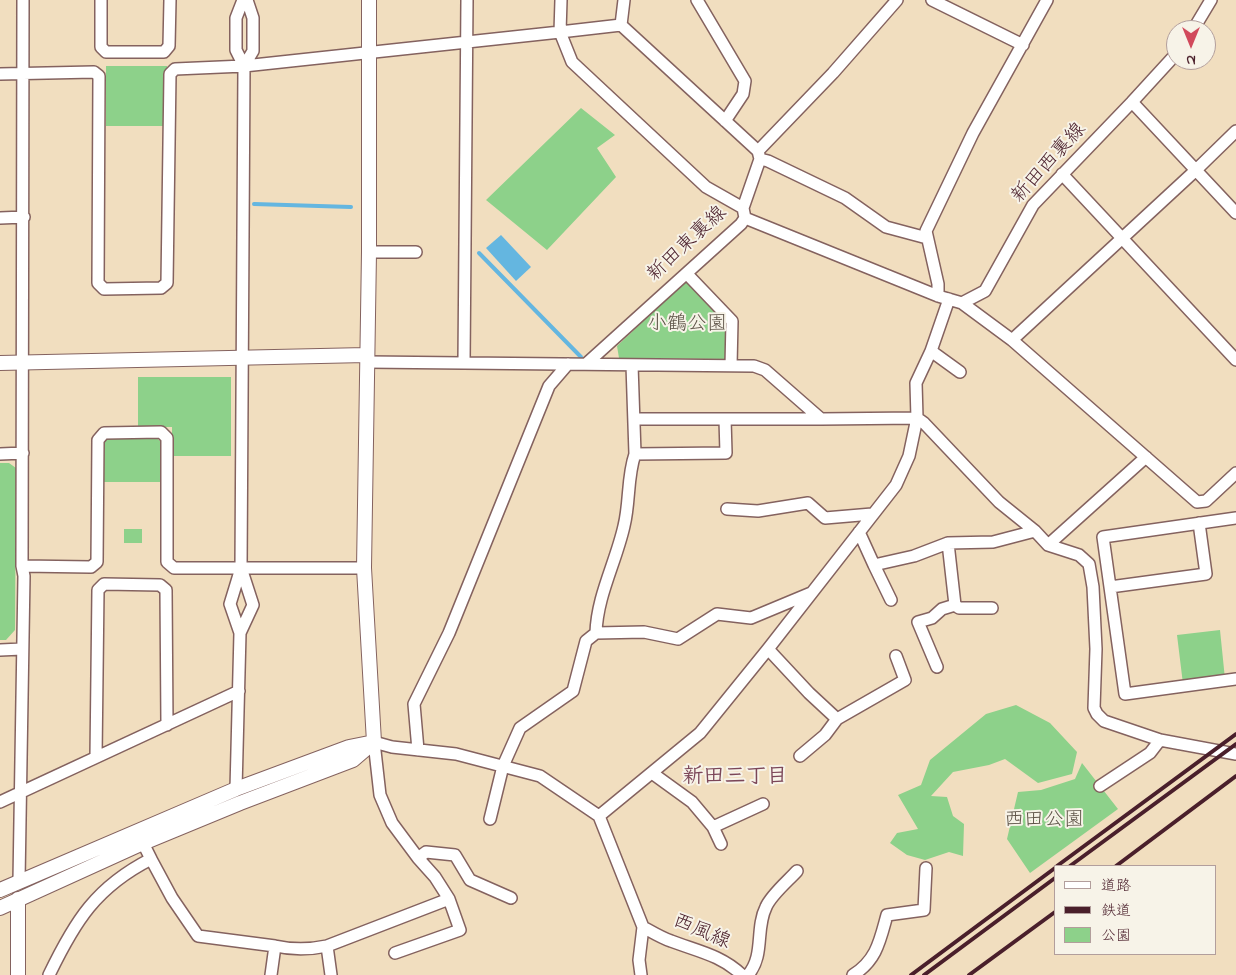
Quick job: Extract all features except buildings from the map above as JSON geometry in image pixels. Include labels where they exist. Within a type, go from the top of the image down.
[{"type":"street","points":[[19,881],[24,576],[22,566],[24,73],[22,62],[24,0]]},
{"type":"street","points":[[101,0],[100,47],[106,52],[164,52],[169,46],[170,0]]},
{"type":"street","points":[[236,789],[240,633],[230,604],[241,568],[244,66],[236,50],[236,18],[243,0]]},
{"type":"street","points":[[244,66],[253,51],[253,18],[247,0]]},
{"type":"street","points":[[369,0],[364,568],[374,742],[380,795],[392,823],[435,877],[449,899],[460,930],[395,953]]},
{"type":"street","points":[[464,363],[467,0]]},
{"type":"street","points":[[561,0],[560,32],[572,62],[706,187],[744,213],[943,297],[962,302],[1012,340],[1197,502],[1206,501],[1236,473]]},
{"type":"street","points":[[621,24],[624,0]]},
{"type":"street","points":[[697,0],[745,81],[744,94],[724,121]]},
{"type":"street","name":"新田東裏線","points":[[586,364],[741,224],[759,155],[897,0]]},
{"type":"street","points":[[932,0],[1023,45]]},
{"type":"street","points":[[599,816],[700,733],[768,650],[896,485],[908,456],[917,418],[916,383],[931,351],[943,297],[938,284],[926,231],[973,133],[1046,0]]},
{"type":"street","points":[[1198,20],[1211,0]]},
{"type":"street","points":[[0,74],[94,72],[99,76],[98,282],[104,289],[161,288],[167,283],[170,74],[175,69],[244,66],[621,24]]},
{"type":"street","points":[[621,24],[759,155],[845,198],[886,227],[927,238]]},
{"type":"street","name":"新田西裏線","points":[[962,302],[985,292],[1032,206],[1166,65]]},
{"type":"street","points":[[1132,102],[1236,213]]},
{"type":"street","points":[[1012,340],[1236,131]]},
{"type":"street","points":[[1062,174],[1236,360]]},
{"type":"street","points":[[0,218],[24,217]]},
{"type":"street","points":[[368,252],[416,252]]},
{"type":"street","points":[[687,274],[732,321],[731,366]]},
{"type":"street","points":[[931,351],[960,372]]},
{"type":"street","points":[[0,363],[241,358],[366,358],[464,363],[754,366],[765,370],[822,419]]},
{"type":"street","points":[[418,750],[414,704],[449,633],[549,386],[568,364]]},
{"type":"street","points":[[596,633],[596,616],[624,526],[635,454],[632,365]]},
{"type":"street","points":[[635,418],[917,418],[924,423],[999,502],[1048,545],[1078,555],[1090,564],[1096,649],[1094,708],[1097,714],[1104,721],[1160,740],[1236,754]]},
{"type":"street","points":[[635,454],[726,453],[725,419]]},
{"type":"street","points":[[22,566],[91,567],[97,562],[98,440],[104,433],[160,432],[167,438],[167,562],[174,568],[364,568]]},
{"type":"street","points":[[0,454],[23,453]]},
{"type":"street","points":[[1048,545],[1146,457]]},
{"type":"street","points":[[727,509],[758,511],[808,503],[825,518],[872,514]]},
{"type":"street","points":[[1236,518],[1103,536],[1125,694],[1236,679]]},
{"type":"street","points":[[1110,588],[1206,574],[1199,523]]},
{"type":"street","points":[[859,532],[890,600]]},
{"type":"street","points":[[874,565],[914,556],[948,543],[993,542],[1034,532]]},
{"type":"street","points":[[948,543],[955,604],[959,608],[992,608]]},
{"type":"street","points":[[240,633],[253,605],[241,568]]},
{"type":"street","points":[[96,757],[98,590],[104,584],[160,585],[166,590],[166,725]]},
{"type":"street","points":[[490,819],[503,766],[520,728],[573,690],[586,641],[596,633],[644,632],[678,639],[718,614],[751,618],[811,593]]},
{"type":"street","points":[[937,668],[918,622],[932,618],[942,609],[955,604]]},
{"type":"street","points":[[0,650],[22,650]]},
{"type":"street","points":[[768,650],[808,693],[837,719]]},
{"type":"street","points":[[800,756],[825,735],[837,719],[905,680],[896,656]]},
{"type":"street","points":[[0,802],[239,691]]},
{"type":"street","points":[[1100,786],[1150,752],[1160,740]]},
{"type":"street","points":[[0,908],[144,843],[240,803],[353,760],[374,742]]},
{"type":"street","points":[[0,890],[236,789],[349,747],[374,742],[392,747],[456,754],[540,776],[599,816],[643,928],[640,960],[641,975]]},
{"type":"street","points":[[652,773],[692,802],[713,827],[721,844]]},
{"type":"street","points":[[713,827],[763,804]]},
{"type":"street","points":[[144,843],[172,898],[198,936],[293,950],[309,950],[326,946],[449,899]]},
{"type":"street","points":[[418,858],[426,852],[455,855],[470,880],[511,898]]},
{"type":"street","points":[[49,975],[78,922],[94,900],[129,870],[151,859]]},
{"type":"street","points":[[853,975],[876,952],[888,915],[924,910],[926,868]]},
{"type":"street","points":[[748,975],[758,959],[762,917],[766,905],[797,871]]},
{"type":"street","points":[[18,899],[18,975]]},
{"type":"street","name":"西風線","points":[[643,928],[670,941],[713,955],[742,975]]},
{"type":"street","points":[[271,975],[275,946]]},
{"type":"street","points":[[326,946],[331,975]]},
{"type":"green space","points":[[106,66],[167,66],[167,126],[106,126]]},
{"type":"green space","points":[[581,108],[615,135],[597,148],[616,177],[547,250],[486,200]]},
{"type":"green space","name":"小鶴公園","points":[[687,280],[730,323],[729,359],[619,358],[617,346]]},
{"type":"green space","points":[[138,377],[231,377],[231,456],[172,456],[172,427],[138,427]]},
{"type":"green space","points":[[155,437],[163,443],[163,482],[103,482],[103,445],[107,438]]},
{"type":"green space","points":[[0,463],[9,463],[16,468],[15,630],[6,640],[0,640]]},
{"type":"green space","points":[[124,529],[142,529],[142,543],[124,543]]},
{"type":"green space","points":[[1220,630],[1225,679],[1183,684],[1177,635]]},
{"type":"green space","points":[[1016,705],[1050,723],[1077,752],[1072,774],[1038,783],[1005,759],[989,765],[953,772],[931,796],[947,797],[953,816],[964,824],[963,856],[949,852],[925,860],[907,855],[890,843],[897,833],[918,829],[898,795],[921,785],[930,760],[986,714]]},
{"type":"green space","name":"西田公園","points":[[1082,763],[1118,809],[1030,873],[1007,839],[1018,792],[1041,790],[1075,779]]},
{"type":"water","points":[[501,235],[531,267],[516,281],[486,248]]},
{"type":"waterway","points":[[254,204],[351,207]]},
{"type":"waterway","points":[[479,253],[581,357]]},
{"type":"railway","points":[[1058,865],[1236,734]]},
{"type":"railway","points":[[1071,865],[1236,744]]},
{"type":"railway","points":[[1117,865],[1236,776]]},
{"type":"railway","points":[[911,975],[1054,869]]},
{"type":"railway","points":[[924,975],[1054,879]]},
{"type":"railway","points":[[969,975],[1054,913]]},
{"type":"district","name":"新田三丁目","points":[[735,779]]}]
